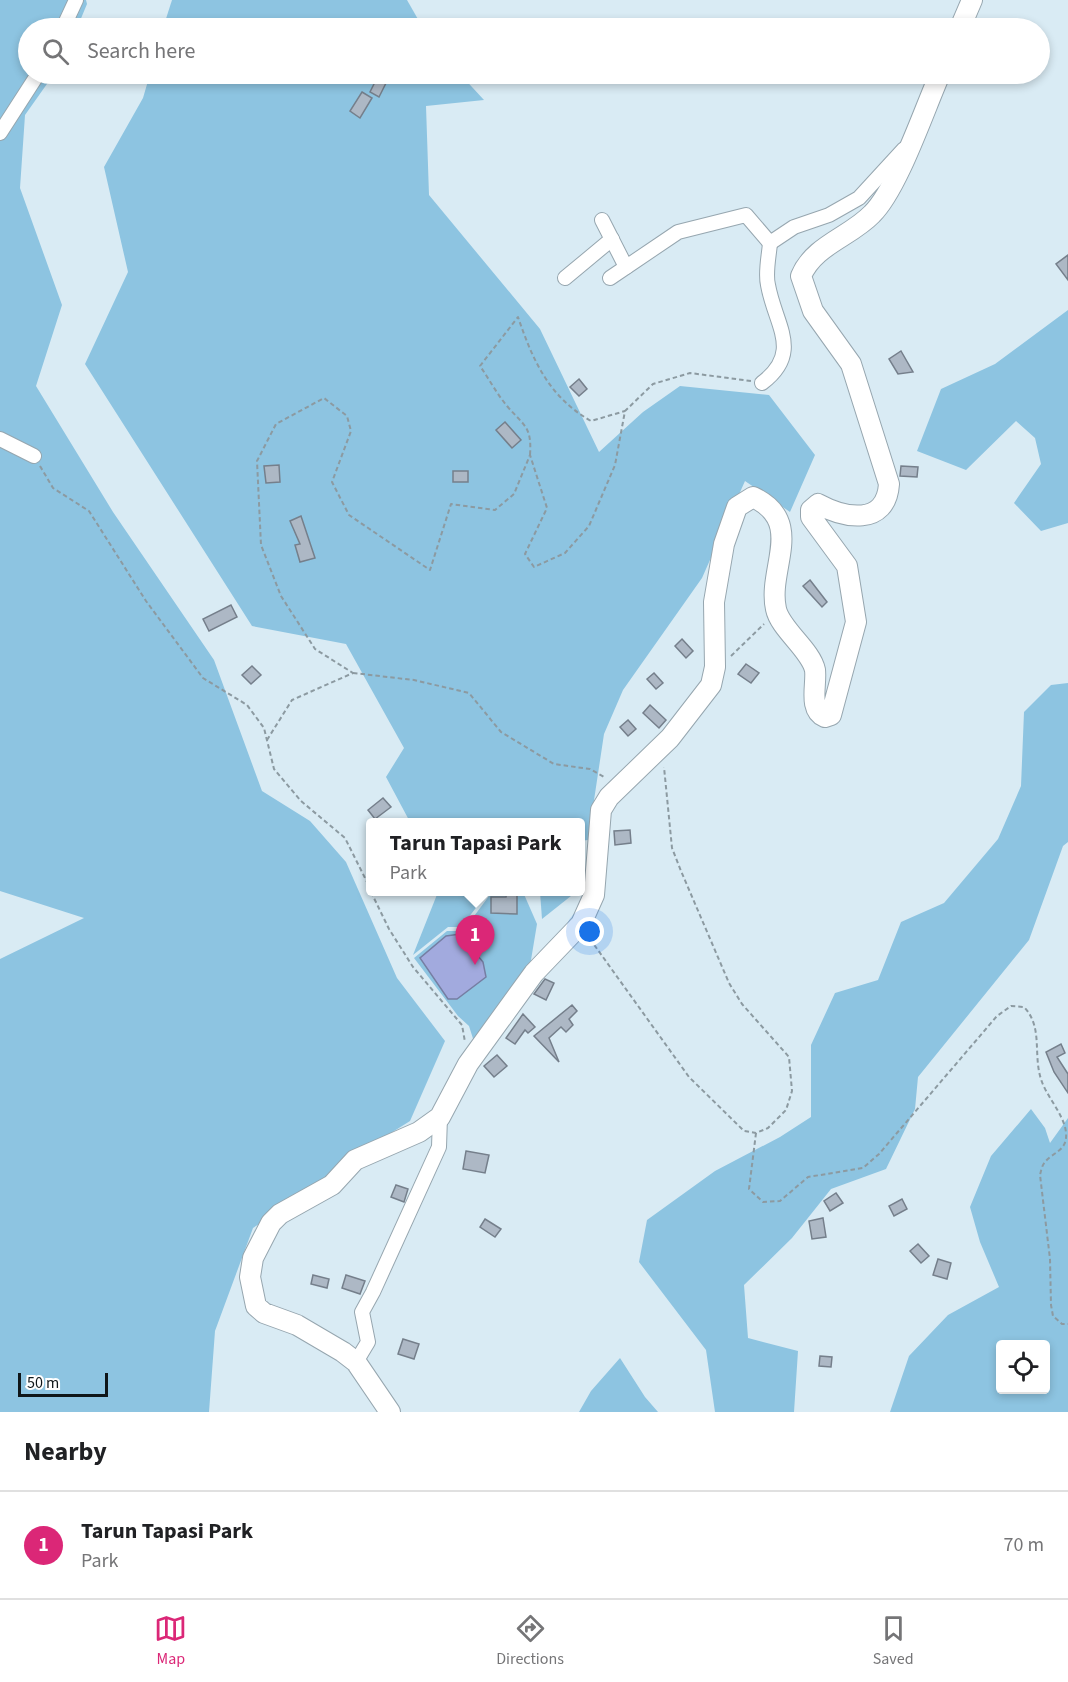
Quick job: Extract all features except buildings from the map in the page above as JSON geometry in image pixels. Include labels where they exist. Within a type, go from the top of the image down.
[{"type":"main road","points":[[964,18],[972,0]]},
{"type":"main road","points":[[390,1412],[356,1362],[297,1325],[264,1313],[256,1306],[250,1277],[253,1258],[271,1223],[280,1214],[332,1185],[355,1160],[419,1132],[440,1117],[468,1064],[518,999],[534,973],[581,924],[594,895],[601,810],[670,738],[711,685],[716,667],[714,602],[724,544],[737,507],[753,497],[769,507],[779,524],[783,544],[775,585],[776,610],[815,669],[814,698],[818,712],[828,717],[833,711],[856,622],[847,566],[811,518],[811,510],[818,504],[836,514],[863,516],[876,511],[884,503],[889,484],[851,364],[813,311],[801,276],[807,263],[872,214],[889,191],[936,84]]},
{"type":"street","points":[[68,18],[76,0]]},
{"type":"street","points":[[0,133],[32,84]]},
{"type":"street","points":[[770,243],[794,227],[829,215],[858,198],[910,143]]},
{"type":"street","points":[[610,278],[678,232],[746,215],[770,243],[767,284],[786,343],[776,372],[762,383]]},
{"type":"street","points":[[602,220],[626,267]]},
{"type":"street","points":[[565,278],[612,239]]},
{"type":"street","points":[[0,439],[34,456]]},
{"type":"street","points":[[356,1362],[368,1342],[362,1312],[374,1292],[439,1147],[440,1117]]},
{"type":"path","points":[[620,788],[590,769],[554,764],[501,732],[469,693],[414,680],[353,673],[315,649],[281,596],[261,545],[257,461],[276,424],[324,398],[347,416],[351,431],[332,482],[349,515],[430,570],[450,504],[495,510],[514,494],[530,455],[531,438],[524,422],[507,406],[480,366],[518,317],[532,358],[573,411],[591,422],[625,411],[652,384],[690,373],[762,383]]},
{"type":"path","points":[[530,455],[547,508],[525,554],[534,567],[565,553],[590,526],[615,465],[625,411]]},
{"type":"path","points":[[34,456],[53,488],[89,511],[146,601],[204,678],[248,705],[264,728],[274,769],[301,801],[345,838],[366,880]]},
{"type":"path","points":[[727,662],[776,610]]},
{"type":"path","points":[[267,740],[292,700],[353,673]]},
{"type":"path","points":[[581,924],[689,1077],[744,1131],[756,1132],[768,1128],[786,1110],[792,1091],[789,1057],[742,1004],[729,982],[672,848],[663,760]]},
{"type":"path","points":[[374,896],[389,929],[413,967],[462,1024],[468,1064]]},
{"type":"path","points":[[756,1132],[749,1189],[763,1202],[780,1201],[808,1177],[863,1168],[879,1154],[997,1016],[1011,1006],[1024,1007],[1032,1016],[1037,1029],[1036,1064],[1042,1084],[1060,1117],[1066,1137],[1062,1148],[1044,1163],[1040,1175],[1050,1259],[1050,1305],[1053,1316],[1062,1324],[1068,1324]]},
{"type":"shaded area","points":[[0,0],[86,0],[87,4],[81,18],[18,18],[18,84],[47,84],[25,115],[20,188],[62,305],[36,386],[113,512],[214,660],[262,791],[310,821],[346,862],[397,978],[445,1041],[410,1121],[356,1155],[311,1190],[253,1228],[215,1331],[209,1412],[0,1412],[0,959],[84,918],[0,891]]},
{"type":"shaded area","points":[[172,0],[407,0],[417,18],[166,18]]},
{"type":"shaded area","points":[[147,84],[469,84],[484,100],[426,106],[429,195],[540,329],[599,452],[643,412],[680,386],[769,395],[815,455],[790,512],[745,481],[702,578],[623,690],[604,734],[588,840],[585,840],[585,818],[408,818],[386,777],[404,748],[346,644],[252,626],[85,364],[128,272],[104,167],[143,98]]},
{"type":"shaded area","points":[[1068,310],[1068,523],[1041,531],[1014,503],[1041,464],[1035,438],[1016,421],[966,470],[917,451],[941,389],[995,364]]},
{"type":"shaded area","points":[[1068,683],[1068,842],[1063,846],[1029,940],[918,1077],[915,1109],[886,1169],[831,1189],[792,1238],[744,1285],[748,1338],[798,1351],[794,1412],[715,1412],[706,1350],[639,1262],[647,1220],[715,1171],[780,1137],[811,1117],[811,1045],[835,993],[878,980],[901,922],[944,903],[998,839],[1021,786],[1024,712],[1051,685]]},
{"type":"shaded area","points":[[436,896],[485,896],[461,927],[448,927],[413,955]]},
{"type":"shaded area","points":[[489,896],[525,896],[537,924],[529,972],[476,1048],[469,1026],[458,1016],[414,958],[447,931],[463,931]]},
{"type":"shaded area","points":[[540,896],[571,896],[542,919]]},
{"type":"shaded area","points":[[460,934],[483,962],[486,977],[457,999],[448,999],[420,958],[446,936]]},
{"type":"shaded area","points":[[1031,1109],[1045,1128],[1050,1143],[1068,1118],[1068,1412],[890,1412],[909,1356],[948,1315],[999,1287],[980,1242],[970,1207],[991,1156]]},
{"type":"shaded area","points":[[620,1358],[645,1397],[658,1412],[579,1412],[591,1391]]},
{"type":"place","name":"Tarun Tapasi Park","points":[[475,965]]}]
